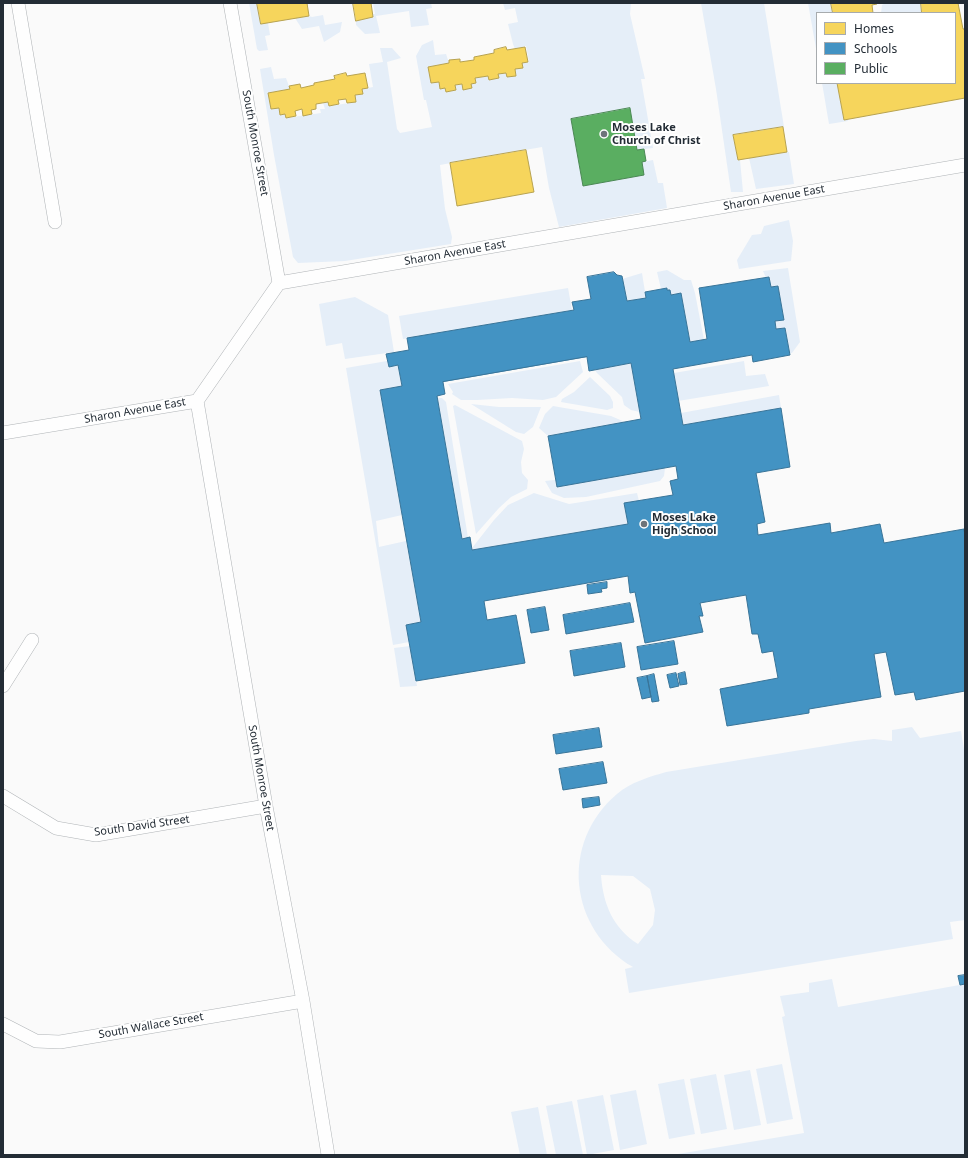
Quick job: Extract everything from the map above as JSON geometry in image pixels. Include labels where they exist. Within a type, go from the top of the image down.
[{"type":"street","points":[[18,3],[55,222]]},
{"type":"street","name":"South Monroe Street","points":[[230,3],[279,284]]},
{"type":"street","name":"Sharon Avenue East","points":[[3,433],[197,401],[279,284],[965,165]]},
{"type":"street","name":"South Monroe Street","points":[[197,401],[266,806],[303,1001],[328,1155]]},
{"type":"street","points":[[3,686],[32,640]]},
{"type":"street","name":"South David Street","points":[[3,796],[56,828],[96,835],[266,806]]},
{"type":"street","name":"South Wallace Street","points":[[3,1024],[36,1042],[60,1042],[303,1001]]},
{"type":"shaded area","points":[[249,3],[257,3],[268,23],[270,35],[265,36],[268,50],[259,51],[257,49]]},
{"type":"shaded area","points":[[373,3],[431,3],[432,8],[426,9],[429,25],[411,27],[409,11],[376,16],[380,33],[365,34],[356,25],[356,21],[373,17],[373,14],[375,14]]},
{"type":"shaded area","points":[[503,3],[631,3],[630,14],[645,79],[641,79],[653,148],[637,150],[630,108],[571,120],[583,186],[644,175],[642,162],[653,160],[658,183],[663,183],[667,208],[559,227],[549,188],[542,147],[440,165],[445,209],[452,237],[451,244],[345,261],[298,263],[293,257],[260,69],[271,67],[274,79],[286,78],[290,89],[268,93],[271,109],[279,108],[280,115],[285,114],[286,118],[321,113],[320,109],[325,109],[323,103],[328,102],[329,106],[356,102],[355,95],[363,94],[362,89],[373,87],[369,64],[383,62],[380,48],[392,48],[401,58],[387,62],[397,129],[400,133],[432,127],[426,100],[424,100],[416,56],[422,45],[433,40],[435,55],[446,54],[449,63],[428,67],[431,83],[439,82],[440,89],[445,88],[446,92],[456,90],[455,85],[462,84],[463,90],[471,88],[471,84],[476,83],[475,78],[488,76],[489,80],[499,78],[498,74],[506,73],[507,77],[516,76],[515,69],[522,68],[522,63],[529,62],[526,46],[515,49],[513,44],[508,24],[518,22],[515,8],[505,10]]},
{"type":"shaded area","points":[[701,3],[764,3],[784,127],[733,135],[738,160],[740,160],[743,192],[731,192],[716,89]]},
{"type":"shaded area","points":[[808,3],[831,3],[833,12],[816,12],[816,48]]},
{"type":"shaded area","points":[[885,3],[921,3],[922,12],[881,12],[882,5]]},
{"type":"shaded area","points":[[323,15],[325,25],[342,22],[340,32],[324,42],[319,26],[302,29],[295,18],[312,17]]},
{"type":"shaded area","points":[[822,84],[837,84],[844,120],[847,119],[848,121],[829,124]]},
{"type":"shaded area","points":[[789,152],[794,184],[756,189],[749,158]]},
{"type":"shaded area","points":[[789,220],[793,241],[791,261],[739,269],[737,260],[752,235],[761,234],[764,226]]},
{"type":"shaded area","points":[[788,268],[800,342],[792,353],[789,353],[785,328],[776,329],[775,321],[783,319],[778,286],[771,287],[769,277],[766,278],[763,271]]},
{"type":"shaded area","points":[[667,270],[684,280],[691,280],[704,340],[690,342],[681,293],[671,295],[667,288],[661,289],[657,272]]},
{"type":"shaded area","points":[[642,273],[646,298],[627,301],[622,279]]},
{"type":"shaded area","points":[[568,288],[572,310],[403,339],[399,316]]},
{"type":"shaded area","points":[[355,297],[388,315],[394,352],[345,359],[342,343],[326,346],[319,304]]},
{"type":"shaded area","points":[[387,361],[389,367],[398,365],[402,386],[380,390],[402,515],[376,521],[379,547],[406,541],[421,622],[406,625],[409,642],[393,645],[346,368]]},
{"type":"shaded area","points":[[580,361],[583,372],[556,397],[543,400],[512,398],[461,400],[452,394],[453,392],[448,384]]},
{"type":"shaded area","points":[[744,361],[746,376],[765,374],[769,386],[678,401],[674,373]]},
{"type":"shaded area","points":[[631,363],[640,412],[631,410],[624,405],[622,397],[595,370]]},
{"type":"shaded area","points":[[590,377],[610,396],[613,402],[613,408],[607,410],[561,402],[562,399],[574,392]]},
{"type":"shaded area","points":[[779,395],[781,408],[683,425],[681,413]]},
{"type":"shaded area","points":[[437,398],[442,398],[446,402],[468,538],[462,539]]},
{"type":"shaded area","points":[[471,404],[499,407],[541,407],[533,427],[524,434],[516,432]]},
{"type":"shaded area","points":[[455,405],[522,441],[524,449],[521,462],[522,473],[528,480],[527,489],[511,497],[476,534],[453,406]]},
{"type":"shaded area","points":[[553,406],[611,416],[625,422],[548,436],[539,428],[545,414]]},
{"type":"shaded area","points":[[665,468],[664,476],[660,481],[586,497],[564,498],[552,493],[545,481]]},
{"type":"shaded area","points":[[534,493],[569,504],[637,493],[639,501],[624,504],[628,524],[472,550],[494,520],[508,505]]},
{"type":"shaded area","points":[[410,646],[417,686],[400,687],[394,648]]},
{"type":"shaded area","points":[[912,727],[920,738],[961,731],[965,756],[965,920],[950,922],[953,939],[629,993],[625,969],[633,967],[612,951],[595,931],[585,909],[579,885],[580,861],[586,836],[598,814],[617,794],[634,783],[666,772],[856,741],[874,739],[892,741],[892,730]],"holes":[[[601,875],[633,876],[650,889],[655,910],[653,925],[638,944],[622,931],[611,914],[604,896]]]},
{"type":"shaded area","points":[[832,979],[838,1007],[965,984],[965,1155],[672,1155],[804,1133],[782,1017],[785,1016],[780,996],[809,992],[809,983]]},
{"type":"shaded area","points":[[782,1064],[793,1119],[767,1124],[756,1069]]},
{"type":"shaded area","points":[[750,1070],[761,1125],[734,1130],[724,1075]]},
{"type":"shaded area","points":[[716,1074],[727,1129],[701,1134],[690,1079]]},
{"type":"shaded area","points":[[684,1079],[695,1134],[669,1139],[658,1084]]},
{"type":"shaded area","points":[[636,1090],[647,1144],[620,1150],[610,1095]]},
{"type":"shaded area","points":[[603,1095],[614,1150],[587,1155],[577,1100]]},
{"type":"shaded area","points":[[572,1101],[583,1155],[556,1155],[546,1106]]},
{"type":"shaded area","points":[[538,1107],[547,1155],[520,1155],[511,1112]]},
{"type":"building: Homes","points":[[257,3],[307,3],[309,16],[261,24]]},
{"type":"building: Homes","points":[[353,3],[371,3],[373,17],[356,21]]},
{"type":"building: Homes","points":[[831,3],[877,3],[872,5],[873,12],[833,12]]},
{"type":"building: Homes","points":[[921,3],[958,3],[963,29],[965,29],[965,98],[844,120],[837,84],[956,84],[956,12],[922,12]]},
{"type":"building: Homes","points":[[506,47],[507,50],[525,47],[528,62],[522,63],[523,68],[515,69],[516,76],[507,77],[506,73],[498,74],[499,78],[489,80],[488,76],[475,78],[476,83],[471,84],[472,88],[463,90],[462,84],[455,85],[456,90],[446,92],[445,88],[440,89],[439,82],[431,83],[428,67],[449,63],[449,60],[460,59],[460,62],[474,60],[474,57],[494,53],[494,50]]},
{"type":"building: Homes","points":[[346,73],[347,76],[365,73],[368,88],[362,89],[363,94],[355,95],[356,102],[347,103],[346,99],[338,100],[339,104],[329,106],[328,102],[316,104],[316,109],[311,110],[312,114],[303,116],[302,109],[295,111],[296,116],[286,118],[285,114],[280,115],[279,108],[271,109],[268,93],[290,89],[289,86],[300,84],[301,88],[314,85],[314,83],[335,79],[334,76]]},
{"type":"building: Homes","points":[[783,127],[787,152],[738,160],[733,135]]},
{"type":"building: Homes","points":[[526,150],[534,192],[457,206],[450,163]]},
{"type":"building: Schools","points":[[614,272],[617,275],[622,276],[627,301],[646,298],[645,292],[667,288],[667,290],[670,290],[671,295],[681,293],[690,342],[707,339],[699,288],[769,277],[771,287],[778,286],[784,320],[775,321],[776,329],[785,328],[790,355],[753,362],[752,355],[673,369],[683,425],[781,408],[790,467],[756,473],[765,522],[757,524],[758,535],[830,523],[831,533],[880,524],[884,543],[964,529],[965,691],[916,700],[914,692],[895,695],[886,652],[874,654],[881,697],[809,709],[809,713],[727,726],[720,689],[778,678],[773,651],[762,653],[758,634],[752,634],[746,595],[700,603],[703,616],[699,616],[703,632],[645,643],[635,592],[630,593],[628,576],[484,601],[487,620],[516,615],[525,663],[416,681],[406,625],[421,622],[380,390],[402,386],[398,365],[389,367],[386,354],[409,350],[407,338],[574,310],[572,302],[591,299],[587,277]],"holes":[[[587,357],[589,371],[631,363],[641,419],[548,436],[557,487],[676,466],[678,479],[670,481],[673,495],[624,503],[628,524],[472,550],[470,537],[462,539],[437,396],[445,394],[443,382]]]},
{"type":"building: Schools","points":[[607,582],[607,588],[601,589],[602,592],[588,594],[587,585]]},
{"type":"building: Schools","points":[[630,603],[634,622],[566,634],[563,615]]},
{"type":"building: Schools","points":[[545,607],[549,630],[531,633],[527,610]]},
{"type":"building: Schools","points":[[674,641],[678,664],[641,670],[637,647]]},
{"type":"building: Schools","points":[[621,643],[625,667],[574,676],[570,651]]},
{"type":"building: Schools","points":[[685,672],[687,684],[680,685],[678,674]]},
{"type":"building: Schools","points":[[676,673],[679,686],[670,688],[667,675]]},
{"type":"building: Schools","points":[[654,674],[659,701],[652,702],[647,676]]},
{"type":"building: Schools","points":[[647,676],[651,697],[642,699],[637,678]]},
{"type":"building: Schools","points":[[599,728],[602,747],[556,754],[553,735]]},
{"type":"building: Schools","points":[[603,762],[607,783],[563,790],[559,769]]},
{"type":"building: Schools","points":[[599,797],[600,805],[583,808],[582,799]]},
{"type":"building: Schools","points":[[965,975],[965,984],[960,985],[958,976]]},
{"type":"building: Public","name":"Moses Lake Church of Christ","points":[[630,108],[637,150],[644,149],[646,161],[642,162],[644,175],[583,186],[571,119]]},
{"type":"place","name":"Moses Lake Church of Christ","points":[[604,134]]},
{"type":"place","name":"Moses Lake High School","points":[[644,524]]}]
